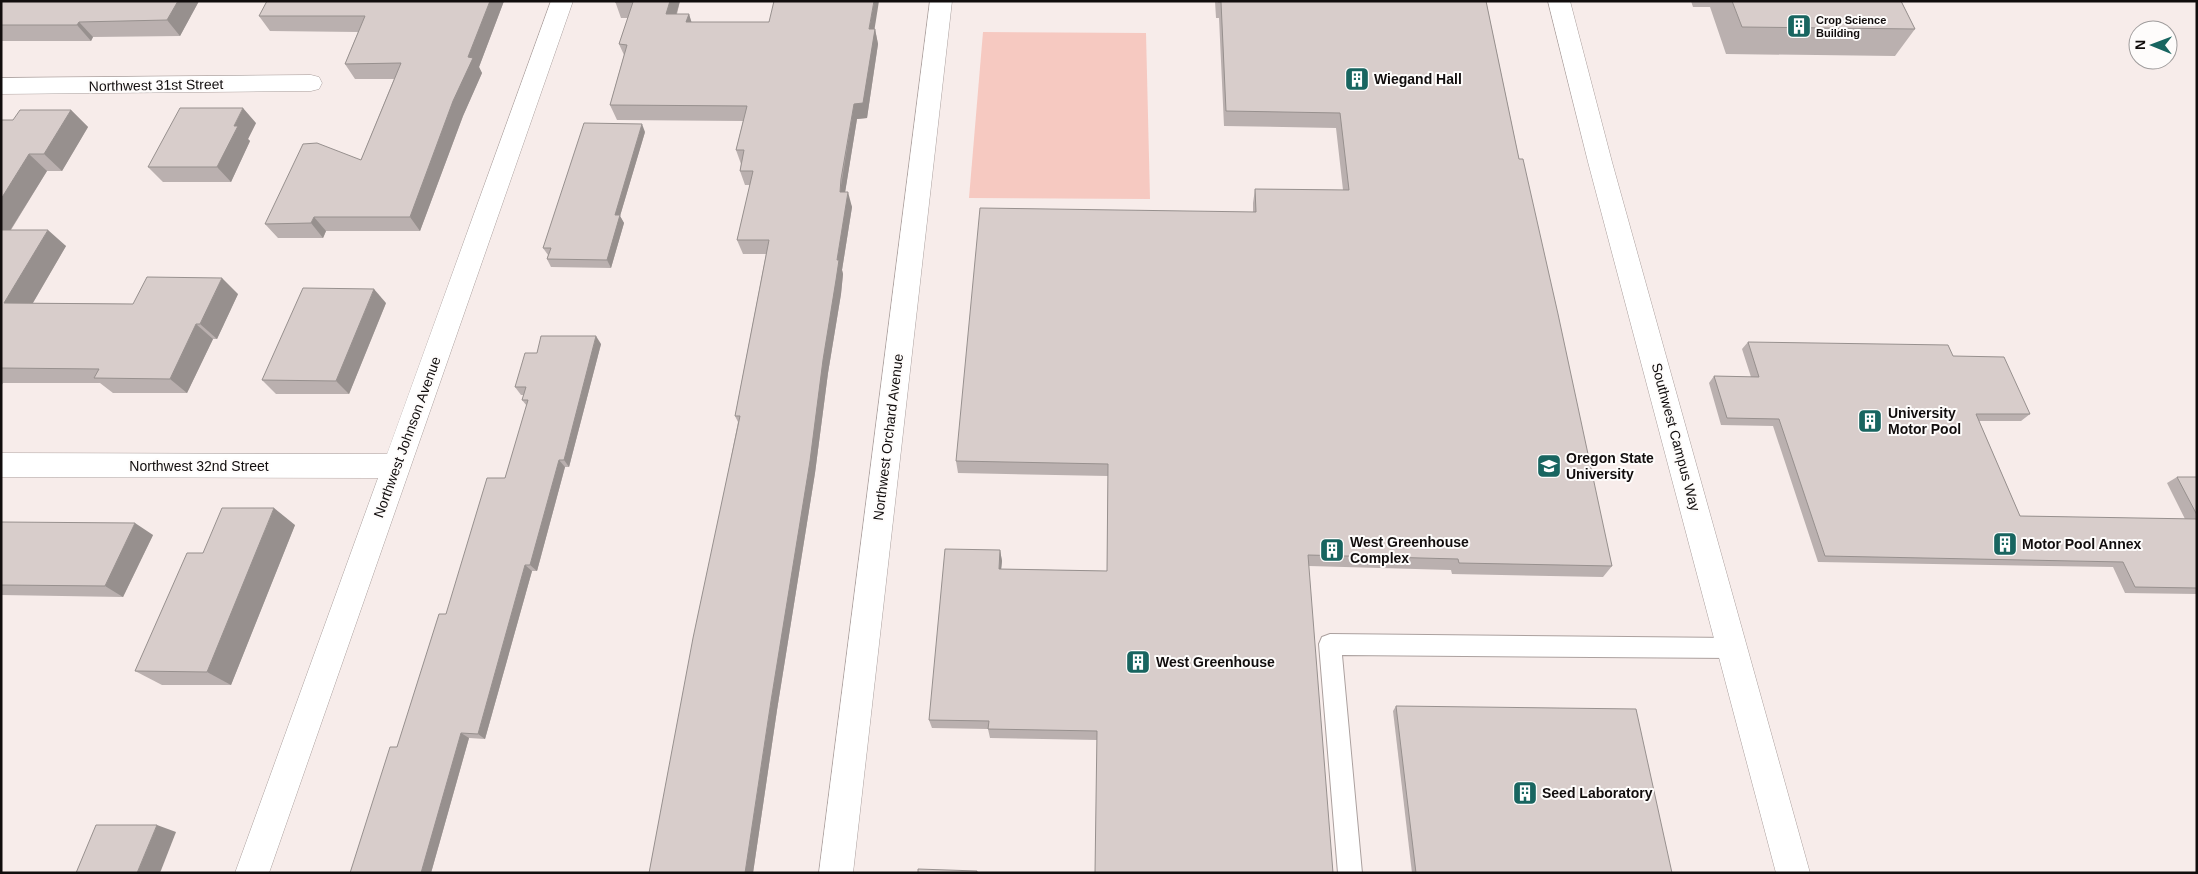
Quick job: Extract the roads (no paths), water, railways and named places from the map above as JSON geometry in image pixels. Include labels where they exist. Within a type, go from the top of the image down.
[{"type":"street","name":"Northwest Johnson Avenue","points":[[252,873],[562,1]]},
{"type":"street","name":"Northwest Orchard Avenue","points":[[836,873],[941,1]]},
{"type":"street","name":"Southwest Campus Way","points":[[1559,1],[1793,873]]},
{"type":"street","name":"Northwest 31st Street","points":[[1,86],[311,83]]},
{"type":"street","name":"Northwest 32nd Street","points":[[1,465],[397,466]]},
{"type":"lane","points":[[1350,873],[1330,644],[1732,648]]},
{"type":"place","name":"Crop Science Building","points":[[1799,26]]},
{"type":"place","name":"Wiegand Hall","points":[[1357,79]]},
{"type":"place","name":"University Motor Pool","points":[[1870,421]]},
{"type":"place","name":"Oregon State University","points":[[1549,466]]},
{"type":"place","name":"Motor Pool Annex","points":[[2005,544]]},
{"type":"place","name":"West Greenhouse Complex","points":[[1332,550]]},
{"type":"place","name":"West Greenhouse","points":[[1138,662]]},
{"type":"place","name":"Seed Laboratory","points":[[1525,793]]}]
